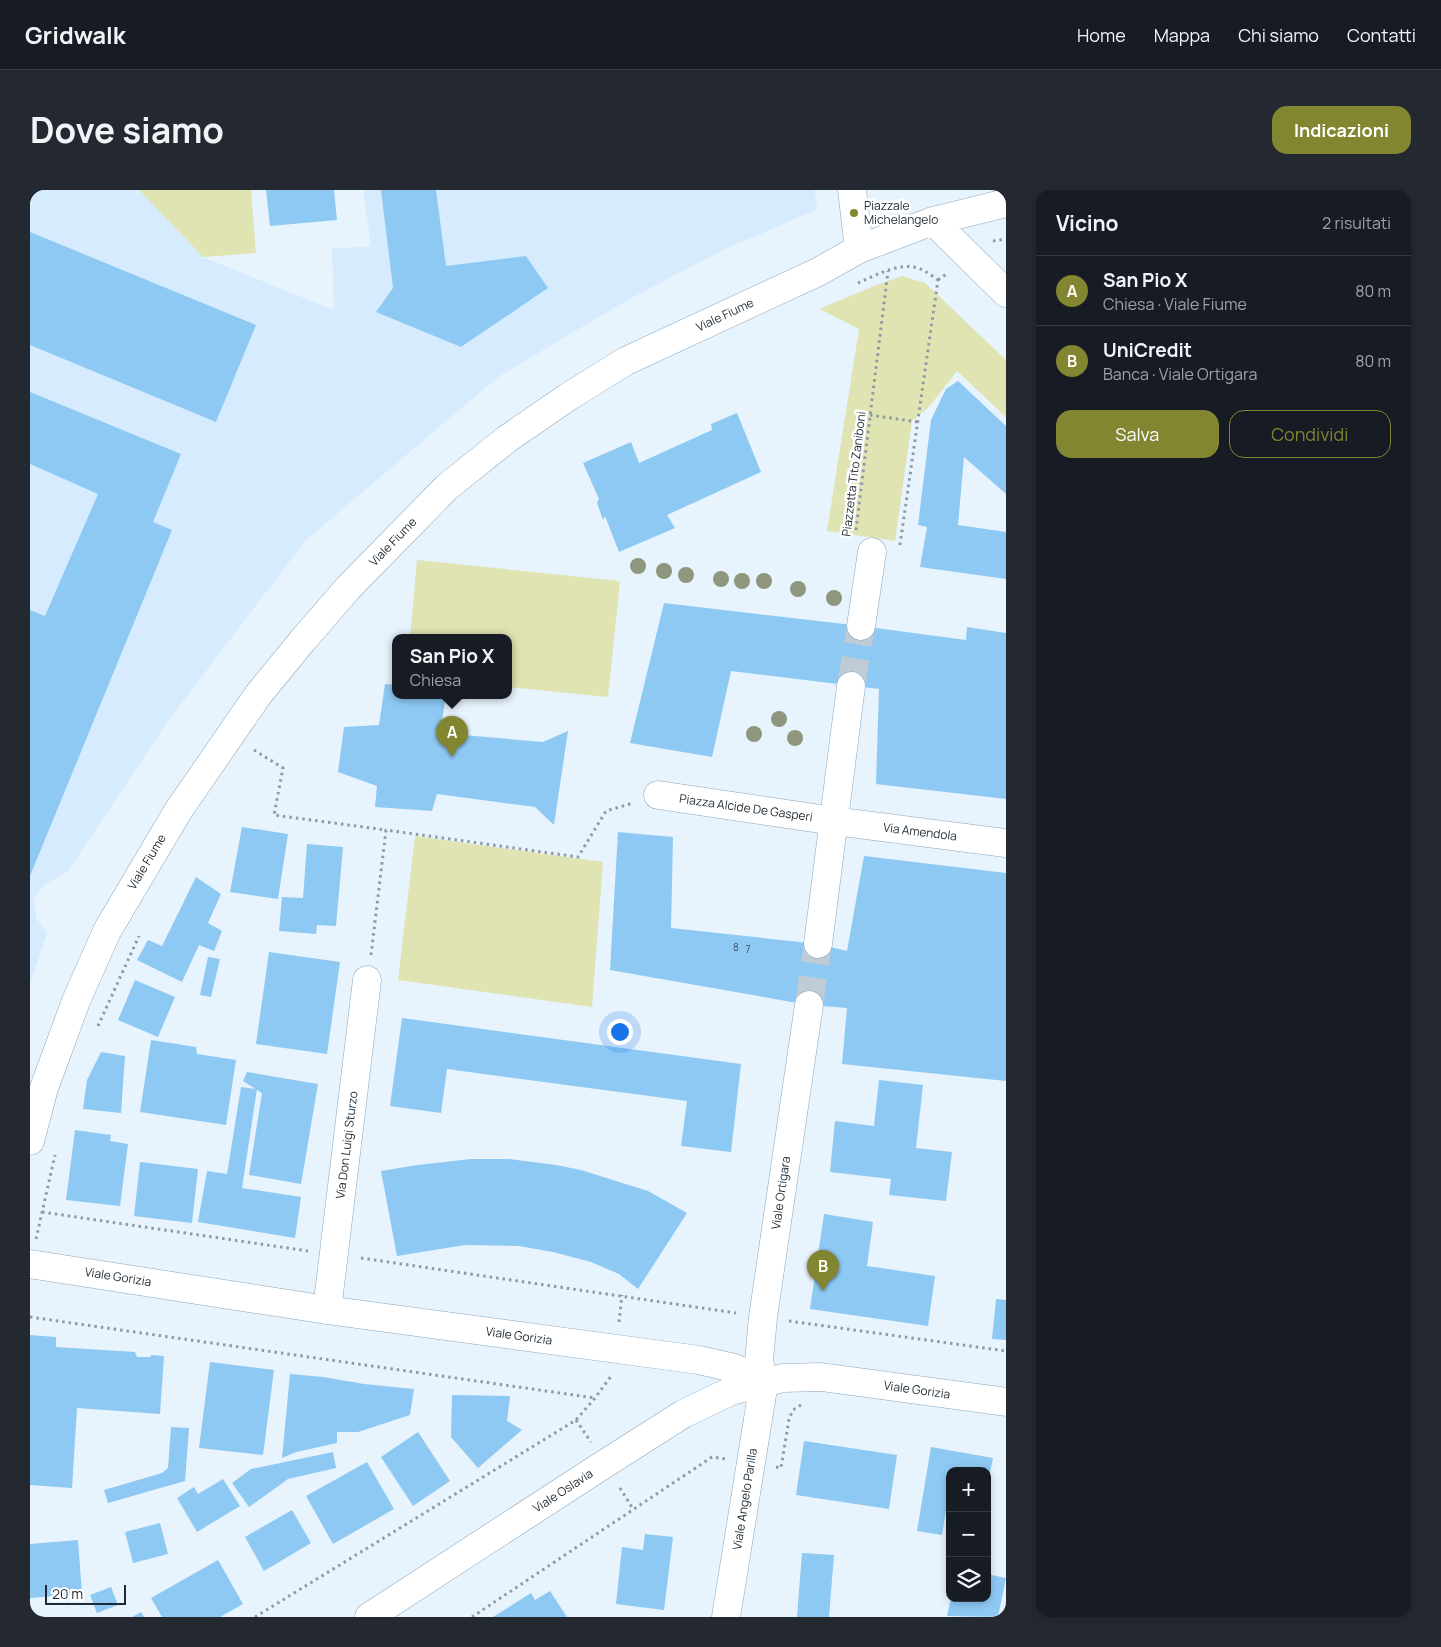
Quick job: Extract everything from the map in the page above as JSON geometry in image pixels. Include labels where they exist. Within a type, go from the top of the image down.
[{"type":"street","points":[[852,190],[859,249]]},
{"type":"street","name":"Viale Fiume","points":[[30,1141],[44,1088],[76,1001],[107,931],[178,811],[258,694],[348,588],[447,486],[507,439],[568,397],[626,361],[818,272],[859,249],[933,221],[1006,202]]},
{"type":"street","points":[[933,221],[1006,294]]},
{"type":"street","points":[[861,626],[872,552]]},
{"type":"street","points":[[818,944],[851,686]]},
{"type":"street","name":"Piazza Alcide De Gasperi","points":[[658,795],[834,821]]},
{"type":"street","name":"Via Amendola","points":[[834,821],[1006,843]]},
{"type":"street","name":"Via Don Luigi Sturzo","points":[[326,1310],[368,980]]},
{"type":"street","name":"Viale Ortigara","points":[[764,1382],[759,1361],[763,1317],[809,1005]]},
{"type":"street","name":"Viale Gorizia","points":[[32,1255],[326,1310],[699,1360],[734,1368],[764,1382],[783,1378],[821,1377],[1006,1402]]},
{"type":"street","name":"Viale Angelo Parilla","points":[[726,1617],[764,1382]]},
{"type":"street","name":"Viale Oslavia","points":[[369,1617],[683,1414],[730,1391],[764,1382]]},
{"type":"path","points":[[987,242],[1006,239]]},
{"type":"path","points":[[852,286],[888,270],[906,266],[920,268],[938,280],[899,547],[872,552]]},
{"type":"path","name":"Piazzetta Tito Zaniboni","points":[[872,552],[854,545],[888,270]]},
{"type":"path","points":[[870,415],[918,422]]},
{"type":"path","points":[[249,758],[259,742]]},
{"type":"path","points":[[254,750],[284,768],[274,815],[578,857],[606,811],[658,795]]},
{"type":"path","points":[[368,980],[386,830]]},
{"type":"path","points":[[95,1034],[143,929]]},
{"type":"path","points":[[32,1255],[55,1154]]},
{"type":"path","points":[[42,1212],[1006,1351]]},
{"type":"path","points":[[30,1317],[595,1398]]},
{"type":"path","points":[[255,1617],[576,1420],[612,1377]]},
{"type":"path","points":[[472,1617],[712,1456],[781,1468],[788,1419],[793,1410],[806,1402]]},
{"type":"shaded area","points":[[30,190],[139,190],[203,257],[334,310],[332,249],[371,246],[363,190],[814,190],[818,209],[723,250],[624,302],[498,377],[305,541],[168,721],[68,871],[44,885],[34,898],[36,918],[47,933],[30,984]]},
{"type":"green space","points":[[139,190],[251,190],[256,253],[203,257]]},
{"type":"green space","points":[[902,276],[925,283],[1006,360],[1006,417],[957,371],[928,408],[912,421],[895,541],[827,531],[859,329],[819,309]]},
{"type":"green space","points":[[417,560],[620,581],[608,697],[512,687],[512,634],[410,634]]},
{"type":"green space","points":[[415,836],[603,862],[592,1007],[398,980]]},
{"type":"building","points":[[266,190],[334,190],[337,220],[270,226]]},
{"type":"building","points":[[381,190],[436,190],[446,266],[526,256],[548,288],[461,347],[376,312],[393,288]]},
{"type":"building","points":[[30,232],[256,325],[216,422],[30,345]]},
{"type":"building","points":[[958,381],[1006,426],[1006,494],[964,457],[958,525],[1006,532],[1006,579],[920,567],[927,527],[918,525],[931,420],[946,389]]},
{"type":"building","points":[[30,392],[181,454],[153,522],[172,530],[30,876],[30,610],[45,616],[98,494],[30,464]]},
{"type":"building","points":[[737,413],[761,472],[667,515],[675,528],[619,552],[605,516],[603,520],[597,503],[599,499],[583,463],[631,442],[639,463],[712,430],[711,424]]},
{"type":"building","points":[[664,603],[966,640],[967,627],[1006,633],[1006,799],[876,784],[879,689],[731,671],[712,757],[630,743]]},
{"type":"building","points":[[385,684],[392,685],[392,699],[446,699],[440,733],[543,742],[568,731],[554,825],[535,807],[437,794],[432,811],[375,807],[377,786],[338,772],[344,727],[379,725]]},
{"type":"building","points":[[242,827],[288,834],[278,899],[230,892]]},
{"type":"building","points":[[618,832],[673,837],[671,928],[818,944],[847,951],[864,856],[1006,873],[1006,1081],[842,1064],[847,1008],[809,1005],[610,970]]},
{"type":"building","points":[[307,844],[343,847],[336,926],[317,925],[316,934],[279,931],[282,897],[303,898]]},
{"type":"building","points":[[196,877],[221,894],[208,923],[222,931],[214,951],[199,945],[182,982],[137,960],[148,940],[162,946]]},
{"type":"building","points":[[269,952],[340,962],[327,1054],[256,1044]]},
{"type":"building","points":[[208,957],[220,959],[211,997],[200,995]]},
{"type":"building","points":[[135,980],[175,997],[158,1037],[118,1020]]},
{"type":"building","points":[[402,1018],[741,1064],[731,1152],[681,1146],[687,1101],[447,1069],[441,1113],[390,1106]]},
{"type":"building","points":[[151,1040],[196,1047],[197,1054],[236,1060],[226,1125],[140,1112]]},
{"type":"building","points":[[101,1052],[125,1056],[121,1113],[83,1109],[87,1080]]},
{"type":"building","points":[[247,1072],[318,1084],[301,1184],[249,1175],[262,1093],[243,1081]]},
{"type":"building","points":[[879,1080],[923,1085],[916,1148],[952,1152],[946,1201],[889,1195],[891,1179],[830,1172],[835,1121],[874,1126]]},
{"type":"building","points":[[241,1087],[257,1089],[242,1188],[301,1197],[295,1238],[198,1222],[207,1171],[227,1174]]},
{"type":"building","points":[[75,1130],[111,1135],[110,1141],[128,1144],[120,1206],[66,1200]]},
{"type":"building","points":[[471,1159],[509,1159],[581,1170],[648,1191],[687,1213],[638,1289],[619,1274],[591,1262],[553,1252],[519,1246],[465,1245],[397,1256],[381,1171]]},
{"type":"building","points":[[140,1162],[198,1169],[192,1223],[134,1216]]},
{"type":"building","points":[[824,1214],[873,1222],[867,1266],[935,1276],[928,1326],[810,1309]]},
{"type":"building","points":[[996,1299],[1006,1300],[1006,1340],[992,1339]]},
{"type":"building","points":[[30,1335],[56,1337],[56,1347],[135,1352],[137,1357],[164,1356],[160,1414],[77,1408],[72,1488],[30,1485]]},
{"type":"building","points":[[210,1362],[274,1370],[263,1455],[199,1448]]},
{"type":"building","points":[[290,1374],[414,1389],[410,1415],[358,1432],[337,1432],[337,1443],[296,1452],[282,1458]]},
{"type":"building","points":[[452,1395],[510,1396],[507,1421],[522,1430],[478,1468],[451,1437]]},
{"type":"building","points":[[171,1427],[189,1428],[185,1481],[108,1503],[104,1490],[162,1473],[168,1468]]},
{"type":"building","points":[[418,1432],[450,1481],[413,1506],[381,1457]]},
{"type":"building","points":[[804,1441],[897,1455],[889,1509],[796,1495]]},
{"type":"building","points":[[931,1447],[993,1458],[991,1468],[946,1467],[946,1510],[942,1535],[917,1531]]},
{"type":"building","points":[[333,1452],[336,1468],[288,1479],[249,1507],[232,1483],[251,1469]]},
{"type":"building","points":[[367,1462],[394,1509],[333,1544],[306,1496]]},
{"type":"building","points":[[223,1479],[240,1506],[197,1532],[177,1498],[194,1487],[198,1494]]},
{"type":"building","points":[[292,1510],[311,1543],[264,1571],[245,1537]]},
{"type":"building","points":[[160,1523],[168,1554],[133,1563],[125,1532]]},
{"type":"building","points":[[645,1534],[673,1537],[664,1610],[616,1604],[622,1547],[643,1550]]},
{"type":"building","points":[[78,1540],[82,1594],[30,1598],[30,1544]]},
{"type":"building","points":[[802,1553],[834,1555],[829,1617],[797,1617]]},
{"type":"building","points":[[218,1560],[243,1604],[220,1617],[162,1617],[151,1598]]},
{"type":"building","points":[[991,1575],[1006,1578],[998,1617],[947,1616],[950,1602],[991,1602]]},
{"type":"building","points":[[111,1587],[118,1605],[97,1613],[90,1595]]},
{"type":"building","points":[[550,1591],[567,1617],[493,1617],[531,1593],[535,1600]]},
{"type":"building","points":[[141,1612],[144,1617],[132,1617]]},
{"type":"tunnel","points":[[851,686],[861,626]]},
{"type":"tunnel","points":[[809,1005],[818,944]]},
{"type":"place","name":"Piazzale Michelangelo","points":[[854,213]]},
{"type":"place","name":"San Pio X","points":[[452,757]]},
{"type":"place","name":"UniCredit","points":[[823,1291]]}]
